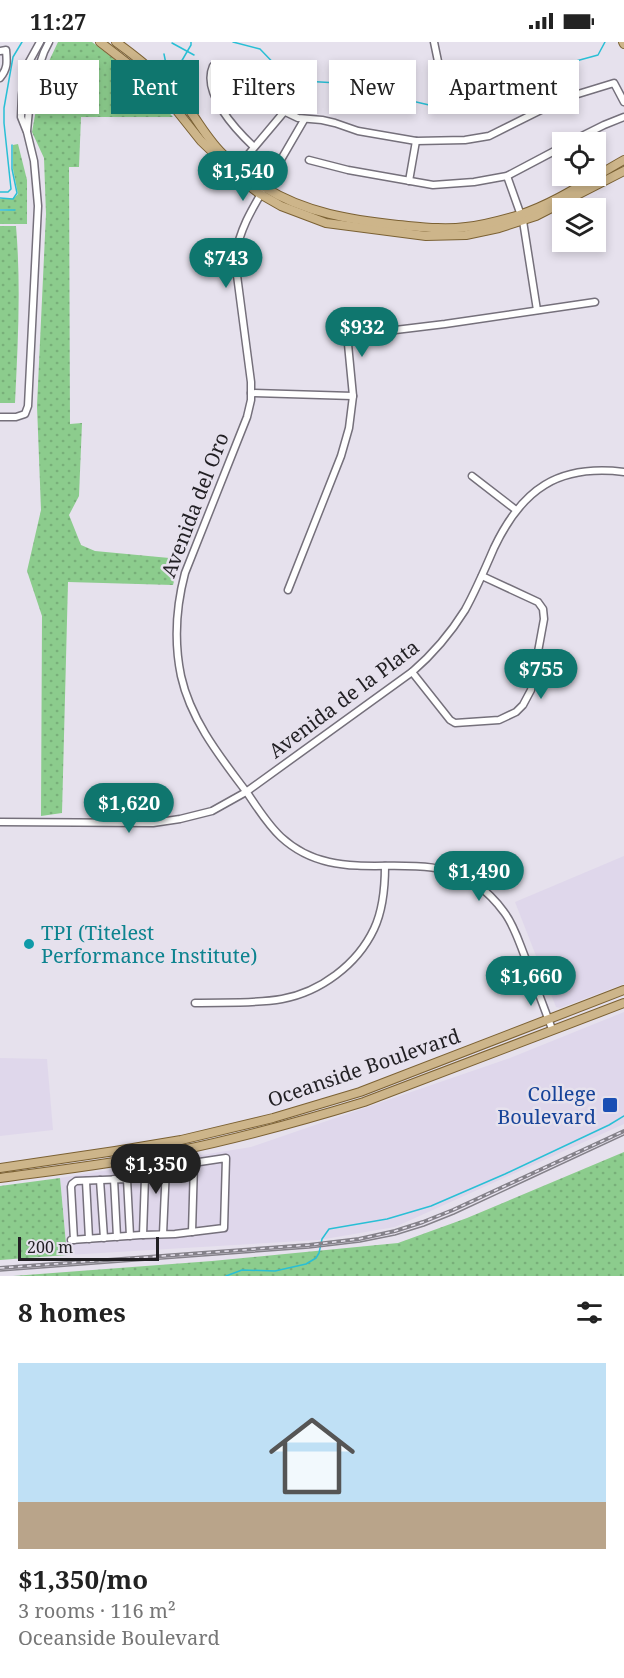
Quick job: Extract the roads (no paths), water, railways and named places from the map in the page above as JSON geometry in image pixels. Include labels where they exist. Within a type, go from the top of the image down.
[{"type":"main road","points":[[100,42],[158,87],[207,148],[244,182],[263,191]]},
{"type":"main road","points":[[116,42],[165,80],[196,118],[207,136],[263,191],[281,206],[326,223],[426,236],[466,235],[499,228],[565,202],[624,171]]},
{"type":"main road","points":[[523,218],[624,160]]},
{"type":"main road","name":"Oceanside Boulevard","points":[[0,1168],[182,1140],[331,1101],[360,1092],[624,990]]},
{"type":"main road","name":"Oceanside Boulevard","points":[[0,1178],[143,1157],[230,1139],[338,1110],[624,1003]]},
{"type":"street","points":[[0,417],[21,416],[25,414],[28,406],[38,206],[34,161],[21,117],[24,78],[40,42]]},
{"type":"street","points":[[27,132],[31,89],[49,42]]},
{"type":"street","points":[[434,42],[438,60]]},
{"type":"street","points":[[0,78],[7,67],[3,50]]},
{"type":"street","points":[[211,71],[209,81],[211,86]]},
{"type":"street","points":[[289,114],[304,120],[322,120],[358,131],[416,141],[465,140],[489,136],[565,98],[614,83],[624,102]]},
{"type":"street","points":[[226,114],[254,147]]},
{"type":"street","points":[[247,156],[282,114]]},
{"type":"street","points":[[590,132],[624,117]]},
{"type":"street","name":"Avenida del Oro","points":[[304,120],[242,228],[237,243],[235,260],[251,400],[247,417],[185,573],[179,596],[177,640],[182,678],[191,708],[208,738],[281,838],[300,851],[328,862],[345,865],[428,867],[445,870],[475,883],[490,896],[505,913],[514,929],[552,1029]]},
{"type":"street","points":[[409,181],[416,141]]},
{"type":"street","points":[[309,160],[348,170],[429,185],[474,183],[507,176],[552,152]]},
{"type":"street","points":[[507,176],[523,218],[537,310]]},
{"type":"street","points":[[288,590],[346,440],[352,416],[349,338],[354,335],[595,302]]},
{"type":"street","points":[[251,393],[353,396]]},
{"type":"street","name":"Avenida de la Plata","points":[[0,822],[153,823],[212,811],[246,792],[412,672],[434,653],[453,630],[482,576],[495,545],[516,510],[526,499],[548,482],[569,474],[589,470],[624,471]]},
{"type":"street","points":[[472,476],[516,510]]},
{"type":"street","points":[[412,672],[448,718],[455,723],[499,720],[516,712],[523,705],[531,690],[544,619],[543,609],[538,602],[482,576]]},
{"type":"street","points":[[195,1003],[282,999],[327,982],[345,968],[364,946],[374,929],[381,908],[385,866]]},
{"type":"street","points":[[142,1147],[146,1177],[143,1235]]},
{"type":"street","points":[[130,1236],[127,1179],[76,1181],[72,1184],[73,1240],[104,1238],[130,1236],[143,1235],[163,1234],[192,1232],[224,1228],[226,1158],[166,1167],[163,1234]]},
{"type":"street","points":[[192,1232],[194,1163]]},
{"type":"street","points":[[114,1179],[117,1237]]},
{"type":"street","points":[[100,1180],[104,1238]]},
{"type":"street","points":[[86,1181],[89,1239]]},
{"type":"waterway","points":[[0,192],[8,192],[11,189],[4,108],[13,57],[22,42]]},
{"type":"waterway","points":[[164,54],[168,74],[174,74],[191,42]]},
{"type":"waterway","points":[[233,42],[260,49],[285,75],[303,81],[338,83],[392,103],[412,101],[442,108],[486,100],[543,70],[598,55],[605,42]]},
{"type":"waterway","points":[[172,43],[194,55]]},
{"type":"waterway","points":[[0,198],[13,199],[17,193],[12,169],[12,145]]},
{"type":"waterway","points":[[0,210],[15,210]]},
{"type":"waterway","points":[[226,1276],[242,1270],[275,1271],[306,1264],[316,1258],[322,1239],[329,1229],[387,1219],[431,1206],[505,1174],[624,1116]]},
{"type":"tram line","points":[[0,1271],[309,1248],[395,1235],[454,1214],[624,1135]]},
{"type":"railway","points":[[0,1268],[309,1245],[359,1239],[395,1231],[453,1210],[624,1131]]},
{"type":"place","name":"TPI (Titelest Performance Institute)","points":[[29,944]]},
{"type":"place","name":"College Boulevard","points":[[610,1105]]}]
